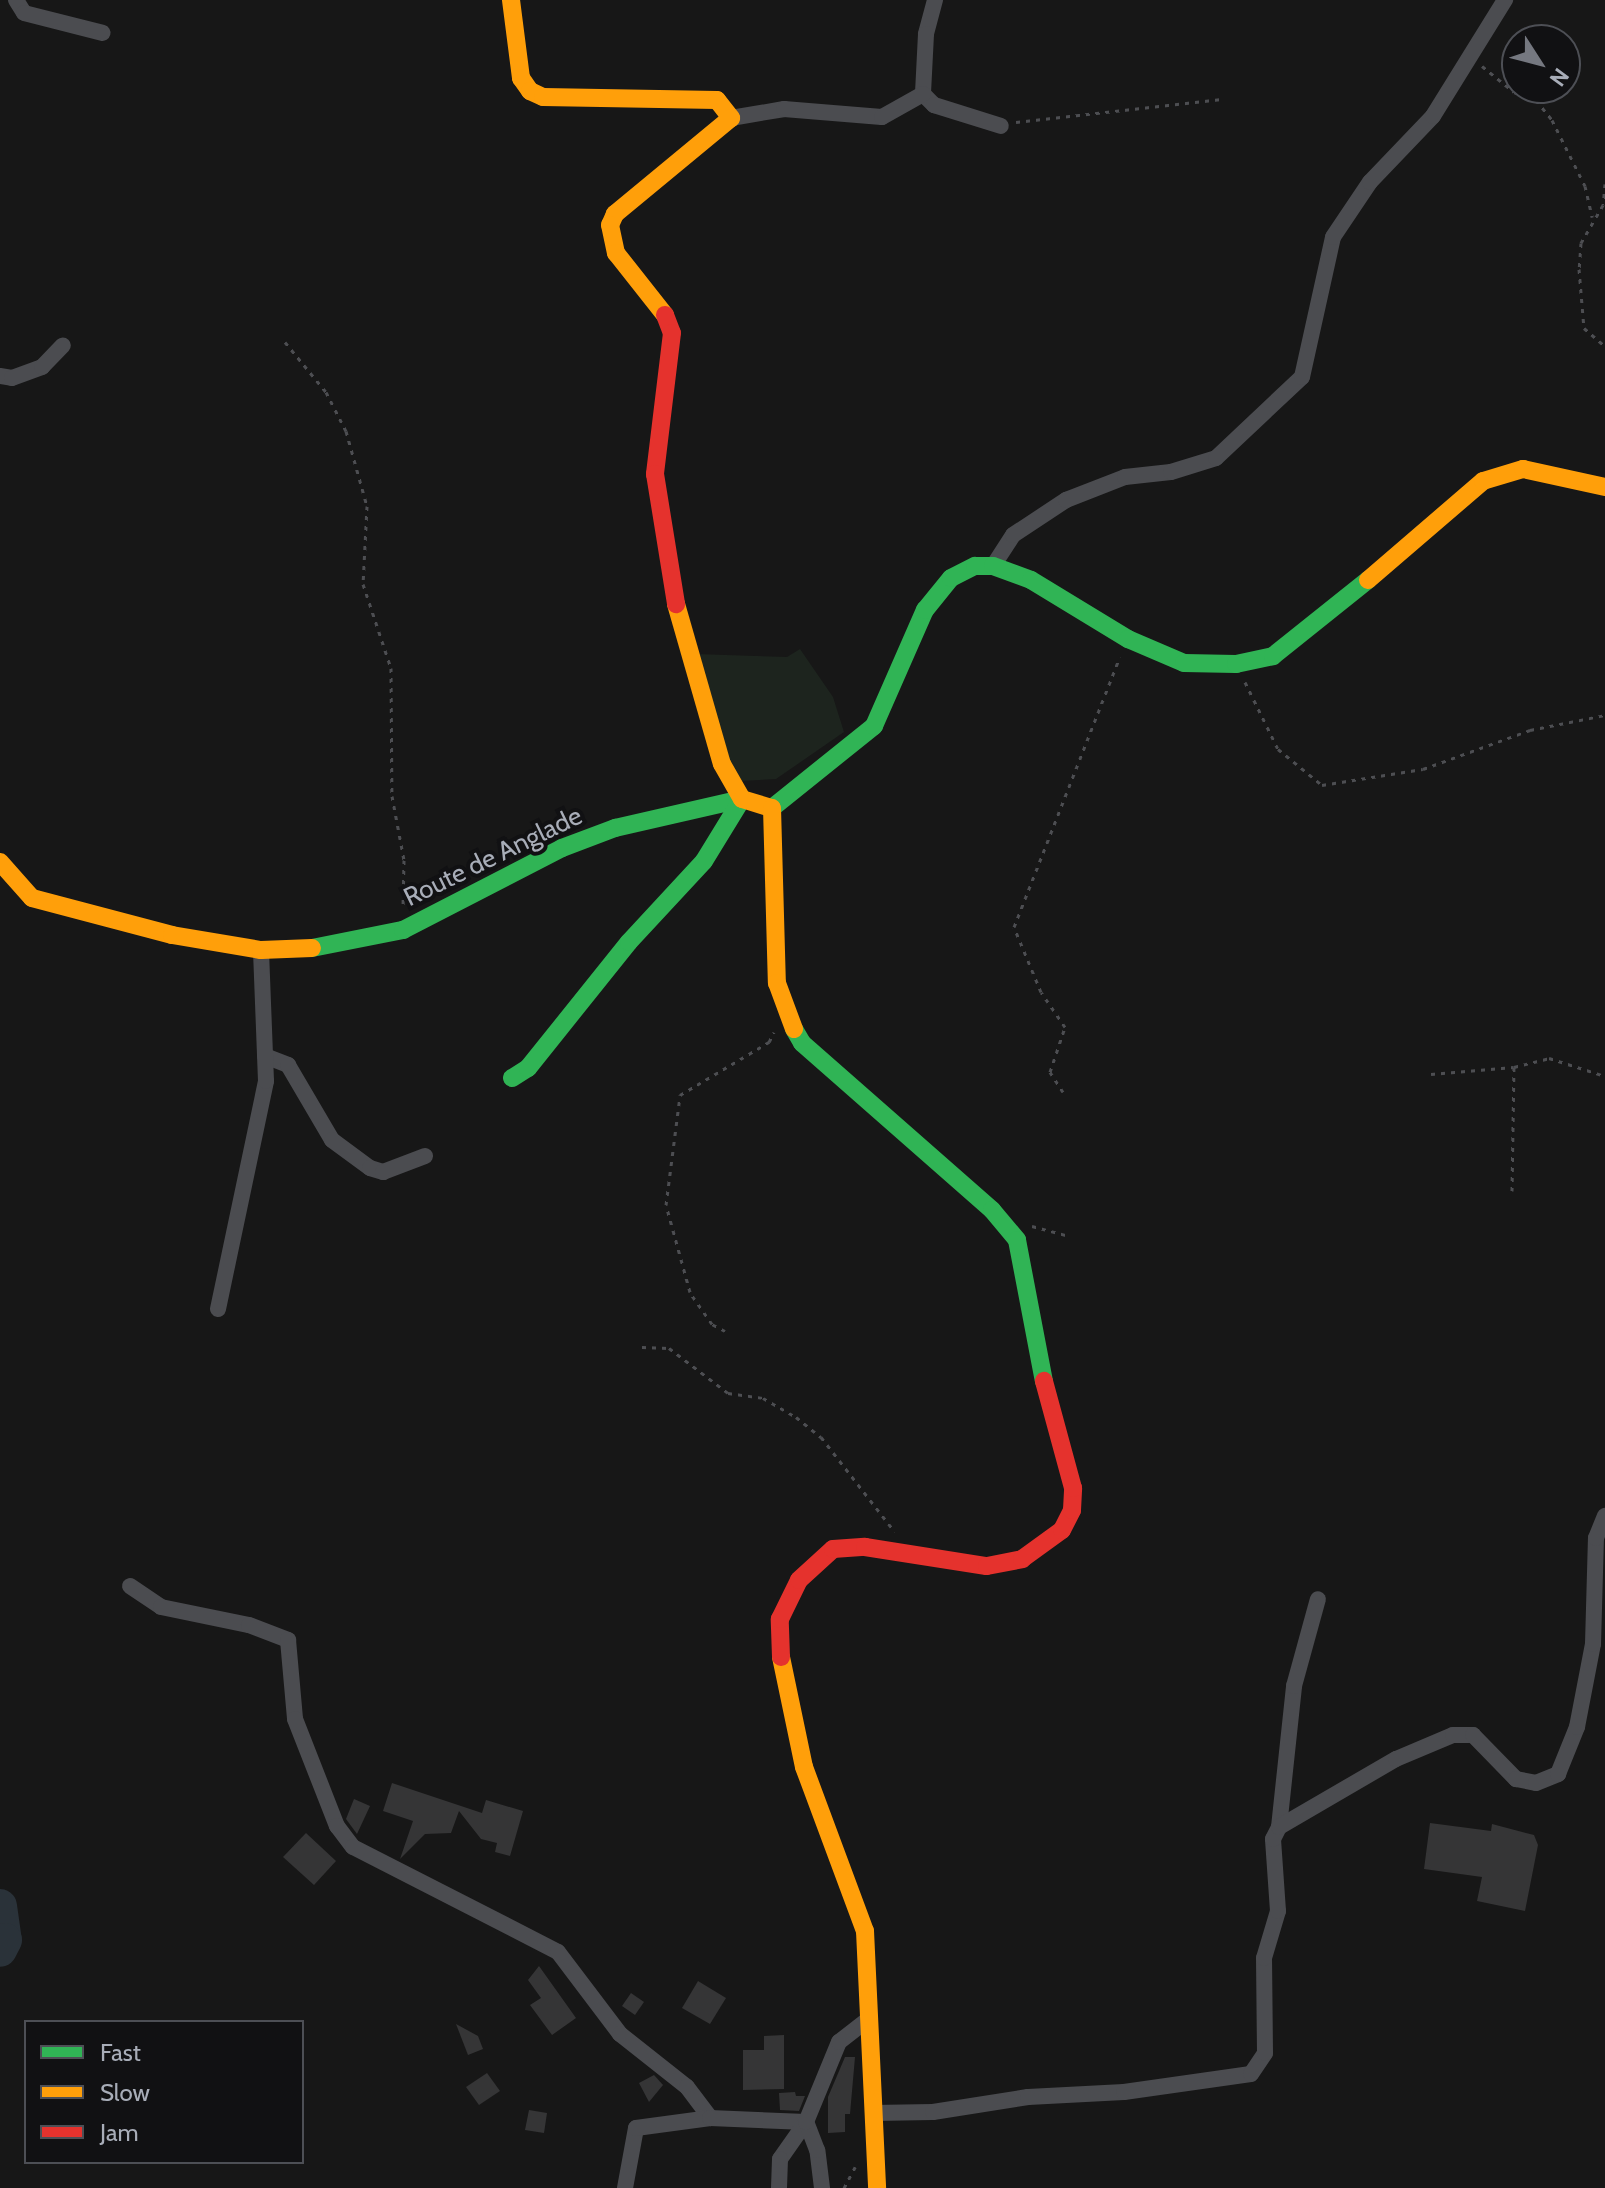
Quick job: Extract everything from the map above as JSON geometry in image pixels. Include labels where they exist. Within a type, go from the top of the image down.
[{"type":"street","points":[[16,0],[24,13],[103,33]]},
{"type":"street","points":[[511,0],[521,78],[530,91],[543,97],[717,100],[731,118]]},
{"type":"street","points":[[935,0],[926,34],[923,94],[934,105],[1001,126]]},
{"type":"street","points":[[993,566],[1013,535],[1066,500],[1125,477],[1171,472],[1216,458],[1302,377],[1333,237],[1370,182],[1433,116],[1472,58],[1505,0]]},
{"type":"street","points":[[731,118],[799,109],[882,117],[923,94]]},
{"type":"street","points":[[731,118],[725,128],[615,214],[610,225],[616,253],[663,310],[672,333],[655,474],[659,528],[722,764],[742,799],[772,808]]},
{"type":"street","points":[[0,376],[12,378],[42,367],[63,345]]},
{"type":"street","points":[[772,808],[874,726],[925,610],[951,578],[975,566],[993,566],[1031,580],[1128,639],[1184,663],[1236,664],[1273,656],[1309,632],[1483,481],[1523,469],[1605,487]]},
{"type":"street","points":[[512,1078],[528,1068],[629,942],[704,861],[742,799]]},
{"type":"street","name":"Route de Anglade","points":[[0,862],[32,898],[172,935],[261,950],[315,948],[403,930],[562,848],[615,828],[742,799]]},
{"type":"street","points":[[772,808],[777,983],[789,1020],[802,1043],[1008,1226],[1025,1262],[1044,1380],[1073,1488],[1072,1510],[1046,1547],[1022,1559],[987,1566],[917,1560],[865,1547],[833,1549],[799,1580],[780,1619],[781,1676],[804,1767],[865,1931],[877,2188]]},
{"type":"street","points":[[218,1309],[262,1104],[265,1056],[261,950]]},
{"type":"street","points":[[265,1056],[288,1065],[332,1140],[370,1168],[383,1172],[425,1156]]},
{"type":"street","points":[[1279,1827],[1396,1759],[1453,1735],[1473,1735],[1516,1779],[1536,1783],[1558,1774],[1577,1727],[1593,1644],[1596,1538],[1605,1516]]},
{"type":"street","points":[[130,1586],[161,1607],[249,1625],[288,1640],[295,1719],[337,1826],[353,1847],[558,1952],[620,2034],[687,2087],[710,2118]]},
{"type":"street","points":[[873,2113],[933,2112],[1028,2097],[1124,2092],[1251,2074],[1265,2053],[1264,1958],[1278,1911],[1273,1839],[1279,1827],[1294,1686],[1318,1599]]},
{"type":"street","points":[[779,2188],[780,2159],[806,2122],[839,2042],[868,2019]]},
{"type":"street","points":[[625,2188],[636,2128],[710,2118],[806,2122]]},
{"type":"street","points":[[806,2122],[817,2150],[822,2188]]},
{"type":"path","points":[[1472,58],[1514,92],[1536,100],[1552,120],[1585,186],[1592,217]]},
{"type":"path","points":[[1001,126],[1033,118],[1220,99]]},
{"type":"path","points":[[1605,184],[1603,205],[1592,217],[1581,243],[1581,316],[1584,328],[1605,346]]},
{"type":"path","points":[[285,342],[326,392],[346,431],[367,506],[363,584],[391,668],[392,796],[404,860],[403,930]]},
{"type":"path","points":[[1063,1092],[1050,1072],[1065,1027],[1041,992],[1014,927],[1128,639]]},
{"type":"path","points":[[1236,664],[1278,749],[1322,785],[1423,769],[1530,730],[1605,715]]},
{"type":"path","points":[[725,1331],[712,1324],[690,1292],[666,1205],[680,1095],[769,1042],[789,1020]]},
{"type":"path","points":[[1431,1074],[1514,1067],[1549,1058],[1605,1076]]},
{"type":"path","points":[[1512,1191],[1514,1067]]},
{"type":"path","points":[[1008,1226],[1037,1226],[1070,1236]]},
{"type":"path","points":[[642,1347],[669,1348],[728,1393],[763,1398],[796,1417],[821,1437],[917,1560]]},
{"type":"shaded area","points":[[800,649],[833,697],[844,732],[776,779],[740,781],[730,776],[696,654],[787,657]]},
{"type":"building","points":[[392,1783],[482,1813],[486,1800],[523,1811],[510,1856],[495,1852],[497,1843],[481,1839],[459,1811],[451,1833],[425,1834],[400,1859],[413,1821],[383,1811]]},
{"type":"building","points":[[354,1799],[370,1806],[357,1834],[346,1819]]},
{"type":"building","points":[[1430,1823],[1491,1831],[1492,1824],[1534,1835],[1538,1845],[1525,1911],[1477,1901],[1482,1877],[1424,1869]]},
{"type":"building","points":[[306,1833],[336,1861],[314,1885],[283,1857]]},
{"type":"building","points":[[539,1966],[576,2018],[552,2035],[530,2005],[541,1998],[528,1980]]},
{"type":"building","points":[[698,1981],[726,1998],[710,2024],[682,2008]]},
{"type":"building","points":[[631,1993],[644,2002],[635,2015],[622,2006]]},
{"type":"building","points":[[456,2024],[478,2036],[483,2049],[468,2055]]},
{"type":"building","points":[[784,2035],[784,2089],[743,2090],[743,2050],[764,2050],[764,2036]]},
{"type":"building","points":[[845,2057],[855,2057],[850,2114],[845,2114],[845,2132],[828,2133],[828,2097]]},
{"type":"building","points":[[487,2073],[500,2091],[479,2105],[466,2087]]},
{"type":"building","points":[[654,2075],[663,2085],[649,2102],[639,2083]]},
{"type":"building","points":[[795,2092],[796,2096],[805,2096],[799,2111],[780,2110],[779,2093]]},
{"type":"building","points":[[529,2110],[547,2113],[544,2133],[525,2130]]},
{"type":"waterway","points":[[0,1906],[5,1940],[0,1950]]},
{"type":"traffic: fast","points":[[772,808],[874,726],[925,610],[951,578],[975,566],[993,566],[1031,580],[1128,639],[1184,663],[1236,664],[1273,656],[1368,580]]},
{"type":"traffic: fast","points":[[312,948],[403,930],[562,848],[615,828],[742,799]]},
{"type":"traffic: fast","points":[[512,1078],[528,1068],[629,942],[704,861],[742,799]]},
{"type":"traffic: fast","points":[[794,1029],[802,1043],[992,1210],[1017,1240],[1044,1381]]},
{"type":"traffic: slow","points":[[511,0],[521,78],[530,91],[543,97],[717,100],[731,118],[615,214],[610,225],[616,253],[665,315]]},
{"type":"traffic: slow","points":[[1368,580],[1483,481],[1523,469],[1605,487]]},
{"type":"traffic: slow","points":[[676,604],[722,764],[742,799],[772,808],[777,983],[794,1029]]},
{"type":"traffic: slow","points":[[0,862],[32,898],[172,935],[261,950],[312,948]]},
{"type":"traffic: slow","points":[[781,1657],[804,1767],[865,1931],[877,2188]]},
{"type":"traffic: jam","points":[[665,315],[672,333],[655,474],[676,604]]},
{"type":"traffic: jam","points":[[781,1657],[780,1619],[799,1580],[833,1549],[865,1547],[987,1566],[1022,1559],[1062,1530],[1072,1510],[1073,1488],[1044,1381]]}]
